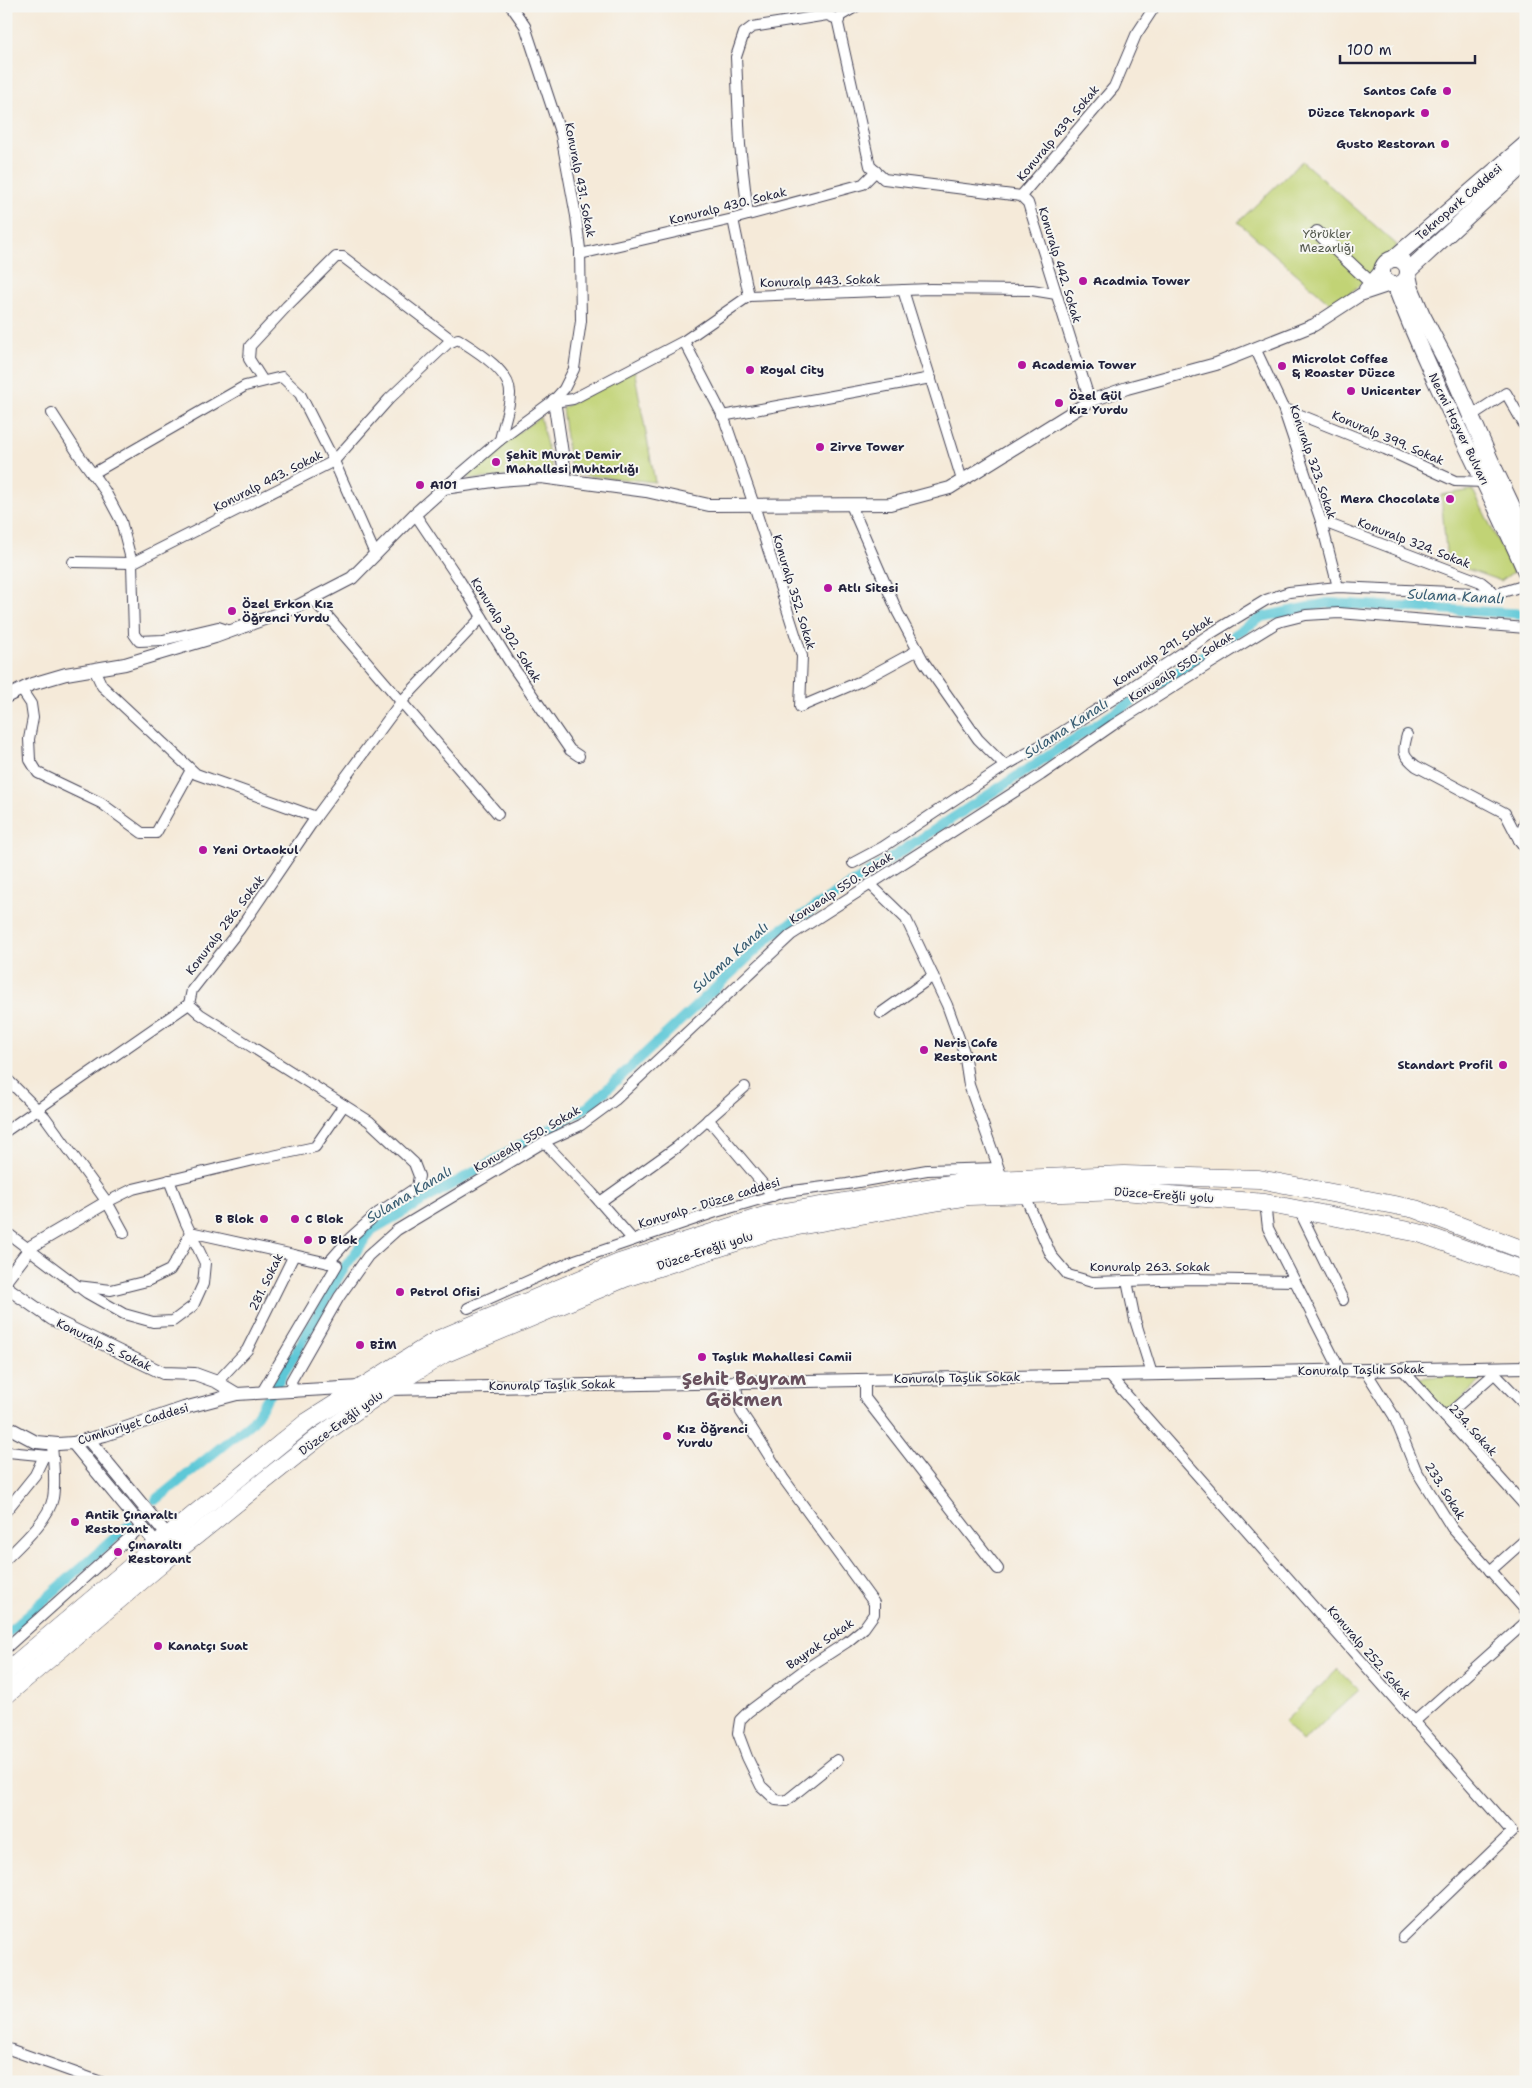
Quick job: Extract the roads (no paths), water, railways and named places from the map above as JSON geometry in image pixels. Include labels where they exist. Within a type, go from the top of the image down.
[{"type":"highway","name":"Düzce-Ereğli yolu","points":[[6,1672],[307,1422],[437,1340],[628,1260],[767,1216],[1001,1174],[1259,1179],[1415,1209],[1517,1244],[1526,1251]]},
{"type":"highway","name":"Düzce-Ereğli yolu","points":[[6,1695],[173,1554],[320,1436],[387,1389],[444,1354],[625,1278],[770,1230],[968,1196],[1123,1191],[1265,1203],[1419,1233],[1526,1270]]},
{"type":"main road","name":"Teknopark Caddesi","points":[[1387,264],[1526,144]]},
{"type":"main road","name":"Teknopark Caddesi","points":[[1408,273],[1526,162]]},
{"type":"main road","points":[[1401,260],[1405,263],[1408,273],[1403,283],[1392,285],[1384,279],[1387,264],[1401,260]]},
{"type":"main road","name":"Necmi Hoşver Bulvarı","points":[[1408,273],[1411,289],[1422,315],[1451,370],[1526,536]]},
{"type":"main road","name":"Necmi Hoşver Bulvarı","points":[[1392,285],[1526,572]]},
{"type":"street","name":"Konuralp 431. Sokak","points":[[444,488],[500,440],[554,401],[564,388],[574,369],[581,322],[580,254],[576,216],[561,135],[525,26],[511,6]]},
{"type":"street","points":[[833,6],[839,20]]},
{"type":"street","points":[[857,6],[840,16],[838,23],[870,166],[884,179],[1022,196]]},
{"type":"street","name":"Konuralp 439. Sokak","points":[[1022,196],[1114,87],[1136,35],[1156,6]]},
{"type":"street","points":[[748,215],[740,145],[736,57],[744,33],[752,27],[827,15],[839,20]]},
{"type":"street","name":"Konuralp 430. Sokak","points":[[580,254],[733,219],[863,184],[876,172]]},
{"type":"street","name":"Konuralp 442. Sokak","points":[[1022,196],[1028,203],[1090,401]]},
{"type":"street","points":[[733,219],[749,296]]},
{"type":"street","points":[[1317,232],[1370,282]]},
{"type":"street","points":[[263,381],[249,359],[250,346],[336,257],[343,257],[448,337],[451,342],[458,339],[483,356],[505,376],[510,393],[500,440]]},
{"type":"street","points":[[1360,295],[1387,264]]},
{"type":"street","points":[[6,697],[32,684],[66,674],[125,664],[230,631],[294,608],[352,578],[415,514],[444,488],[500,480],[541,477],[646,491],[709,505],[890,504],[950,488],[1090,401],[1126,388],[1216,364],[1314,325],[1360,295],[1392,285]]},
{"type":"street","points":[[903,290],[962,480]]},
{"type":"street","name":"Konuralp 443. Sokak","points":[[554,401],[573,400],[684,341],[749,296],[903,290],[1032,290],[1056,294]]},
{"type":"street","points":[[684,341],[722,416],[754,505]]},
{"type":"street","name":"Konuralp 443. Sokak","points":[[132,563],[334,461],[389,399],[451,342]]},
{"type":"street","name":"Konuralp 323. Sokak","points":[[1255,348],[1282,408],[1321,521],[1338,587]]},
{"type":"street","points":[[92,474],[245,386],[282,376],[300,394],[334,461],[375,554]]},
{"type":"street","points":[[722,416],[931,378]]},
{"type":"street","points":[[1471,416],[1506,394],[1526,428]]},
{"type":"street","points":[[554,401],[566,480]]},
{"type":"street","name":"Konuralp 399. Sokak","points":[[1282,408],[1385,449],[1455,481],[1484,482]]},
{"type":"street","points":[[52,413],[105,491],[121,521],[132,563],[134,634],[139,641],[163,640],[218,627],[230,631]]},
{"type":"street","name":"Konuralp 352. Sokak","points":[[754,505],[802,656],[800,707],[861,681],[918,650]]},
{"type":"street","points":[[851,505],[898,613],[924,662],[978,739],[1005,766]]},
{"type":"street","name":"Konuralp 302. Sokak","points":[[415,514],[509,661],[570,750],[579,756]]},
{"type":"street","name":"Konuralp 324. Sokak","points":[[1321,521],[1482,582],[1496,594]]},
{"type":"street","points":[[74,562],[132,563]]},
{"type":"street","name":"Konuralp 291. Sokak","points":[[853,863],[883,847],[1005,766],[1048,741],[1210,634],[1266,600],[1289,592],[1338,587],[1496,594],[1526,585]]},
{"type":"street","points":[[312,598],[498,814]]},
{"type":"street","name":"Konuealp 550. Sokak","points":[[291,1392],[290,1381],[339,1297],[368,1256],[397,1230],[544,1142],[581,1125],[615,1100],[791,935],[1203,668],[1278,622],[1306,615],[1339,613],[1526,628]]},
{"type":"street","name":"Konuralp 286. Sokak","points":[[189,1004],[192,990],[239,930],[316,817],[401,702],[482,617]]},
{"type":"street","points":[[94,669],[102,686],[196,774],[316,817]]},
{"type":"street","points":[[21,689],[31,704],[33,718],[29,739],[30,760],[38,773],[101,803],[142,833],[156,833],[191,770]]},
{"type":"street","points":[[1407,735],[1404,748],[1405,756],[1416,766],[1505,814],[1526,849]]},
{"type":"street","points":[[1519,840],[1526,819]]},
{"type":"street","points":[[870,884],[906,919],[933,976],[957,1031],[964,1052],[969,1085],[1001,1174]]},
{"type":"street","points":[[881,1013],[933,976]]},
{"type":"street","points":[[6,1131],[189,1004],[200,1014],[369,1121],[414,1163],[419,1176],[417,1187],[378,1213],[350,1238],[328,1263]]},
{"type":"street","points":[[6,1078],[45,1117],[107,1202],[124,1233]]},
{"type":"street","points":[[600,1202],[677,1147],[745,1087]]},
{"type":"street","points":[[6,1280],[32,1246],[133,1189],[315,1147],[344,1105]]},
{"type":"street","points":[[708,1119],[773,1196]]},
{"type":"street","points":[[544,1142],[633,1240]]},
{"type":"street","name":"Konuralp - Düzce caddesi","points":[[468,1308],[575,1260],[716,1212],[773,1196],[927,1170],[1001,1174]]},
{"type":"street","points":[[6,1232],[77,1286],[124,1314],[153,1322],[172,1321],[193,1306],[204,1284],[205,1263],[169,1180]]},
{"type":"street","name":"Konuralp 263. Sokak","points":[[1024,1194],[1051,1255],[1068,1275],[1092,1282],[1194,1279],[1295,1281]]},
{"type":"street","points":[[1265,1203],[1268,1228],[1340,1370]]},
{"type":"street","points":[[1300,1210],[1343,1300]]},
{"type":"street","points":[[77,1286],[111,1290],[148,1281],[170,1270],[183,1249],[190,1232]]},
{"type":"street","name":"281. Sokak","points":[[190,1232],[294,1255],[247,1350],[217,1382]]},
{"type":"street","points":[[262,1392],[336,1265],[294,1255]]},
{"type":"street","points":[[1127,1281],[1135,1320],[1152,1374]]},
{"type":"street","name":"Konuralp 5. Sokak","points":[[6,1287],[52,1319],[163,1374],[195,1374],[217,1382],[237,1394]]},
{"type":"street","name":"Konuralp Taşlık Sokak","points":[[387,1389],[1340,1370],[1492,1370],[1526,1367]]},
{"type":"street","name":"234. Sokak","points":[[1402,1369],[1526,1507]]},
{"type":"street","name":"233. Sokak","points":[[1365,1370],[1394,1416],[1421,1478],[1452,1528],[1526,1611]]},
{"type":"street","points":[[1445,1417],[1492,1370],[1526,1406]]},
{"type":"street","name":"Konuralp 252. Sokak","points":[[1109,1375],[1512,1832],[1404,1937]]},
{"type":"street","points":[[865,1380],[865,1398],[870,1406],[998,1569]]},
{"type":"street","name":"Bayrak Sokak","points":[[735,1382],[742,1412],[783,1478],[874,1603],[874,1614],[864,1628],[748,1712],[740,1720],[738,1732],[761,1786],[776,1800],[786,1801],[837,1760]]},
{"type":"street","name":"Cumhuriyet Caddesi","points":[[6,1426],[50,1452],[184,1408],[237,1394],[361,1387]]},
{"type":"street","points":[[88,1439],[173,1554]]},
{"type":"street","points":[[73,1443],[141,1527],[162,1541]]},
{"type":"street","points":[[7,1452],[50,1452]]},
{"type":"street","points":[[6,1511],[35,1475],[50,1452]]},
{"type":"street","points":[[6,1559],[36,1528],[53,1500],[54,1476],[50,1452]]},
{"type":"street","points":[[6,1648],[141,1527]]},
{"type":"street","points":[[1490,1571],[1526,1539]]},
{"type":"street","points":[[1414,1722],[1526,1622]]},
{"type":"street","points":[[6,2048],[101,2082]]},
{"type":"waterway","name":"Sulama Kanalı","points":[[156,1500],[253,1421],[290,1363],[342,1271],[372,1230],[589,1106],[771,936],[1262,617],[1328,603],[1526,614]]},
{"type":"waterway","points":[[6,1634],[129,1525]]},
{"type":"place","name":"Santos Cafe","points":[[1447,91]]},
{"type":"place","name":"Düzce Teknopark","points":[[1425,113]]},
{"type":"place","name":"Gusto Restoran","points":[[1445,144]]},
{"type":"place","name":"Acadmia Tower","points":[[1083,281]]},
{"type":"place","name":"Academia Tower","points":[[1022,365]]},
{"type":"place","name":"Microlot Coffee & Roaster Düzce","points":[[1282,366]]},
{"type":"place","name":"Royal City","points":[[750,370]]},
{"type":"place","name":"Unicenter","points":[[1351,391]]},
{"type":"place","name":"Özel Gül Kız Yurdu","points":[[1059,403]]},
{"type":"place","name":"Zirve Tower","points":[[820,447]]},
{"type":"place","name":"Şehit Murat Demir Mahallesi Muhtarlığı","points":[[496,462]]},
{"type":"place","name":"A101","points":[[420,485]]},
{"type":"place","name":"Mera Chocolate","points":[[1450,499]]},
{"type":"place","name":"Atlı Sitesi","points":[[828,588]]},
{"type":"place","name":"Özel Erkon Kız Öğrenci Yurdu","points":[[232,611]]},
{"type":"place","name":"Yeni Ortaokul","points":[[203,850]]},
{"type":"place","name":"Neris Cafe Restorant","points":[[924,1050]]},
{"type":"place","name":"Standart Profil","points":[[1503,1065]]},
{"type":"place","name":"B Blok","points":[[264,1219]]},
{"type":"place","name":"C Blok","points":[[295,1219]]},
{"type":"place","name":"D Blok","points":[[308,1240]]},
{"type":"place","name":"Petrol Ofisi","points":[[400,1292]]},
{"type":"place","name":"BİM","points":[[360,1345]]},
{"type":"place","name":"Taşlık Mahallesi Camii","points":[[702,1357]]},
{"type":"place","name":"Kız Öğrenci Yurdu","points":[[667,1436]]},
{"type":"place","name":"Antik Çınaraltı Restorant","points":[[75,1522]]},
{"type":"place","name":"Çınaraltı Restorant","points":[[118,1552]]},
{"type":"place","name":"Kanatçı Suat","points":[[158,1646]]},
{"type":"district","name":"Şehit Bayram Gökmen","points":[[744,1389]]},
{"type":"park label","name":"Yörükler Mezarlığı","points":[[1327,241]]}]
